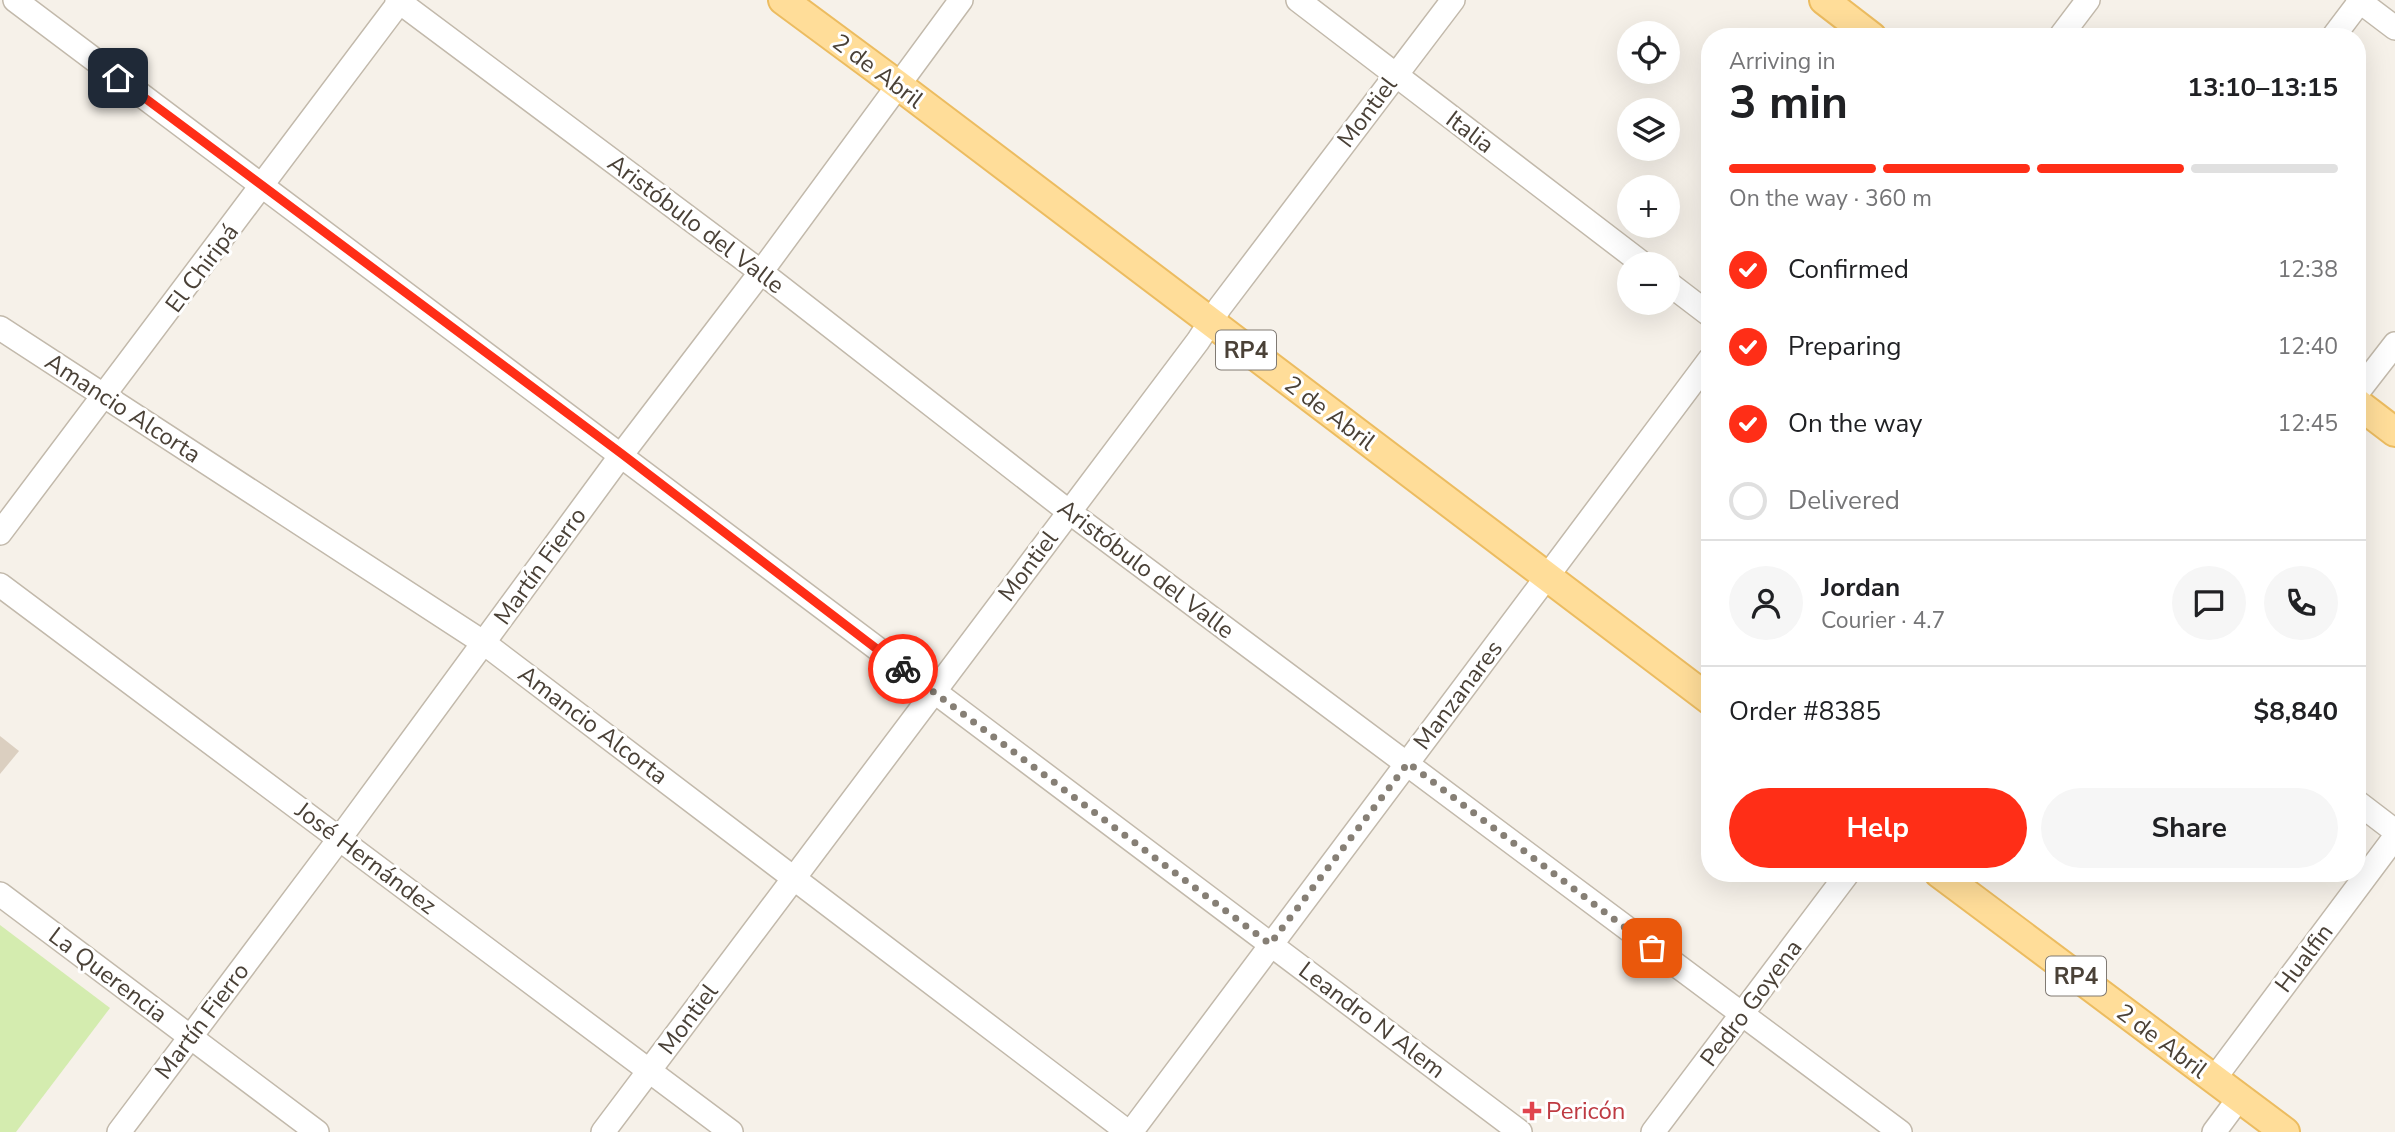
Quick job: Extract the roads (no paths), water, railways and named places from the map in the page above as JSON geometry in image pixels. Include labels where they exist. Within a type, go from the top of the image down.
[{"type":"main road","name":"2 de Abril","points":[[783,0],[1701,693]]},
{"type":"main road","points":[[1824,0],[1860,28]]},
{"type":"main road","points":[[2366,410],[2395,432]]},
{"type":"main road","name":"2 de Abril","points":[[1951,882],[2285,1132]]},
{"type":"street","name":"Leandro N Alem","points":[[15,0],[1520,1132]]},
{"type":"street","name":"Martín Fierro","points":[[119,1132],[961,0]]},
{"type":"street","name":"Italia","points":[[1298,0],[1627,252]]},
{"type":"street","name":"Montiel","points":[[603,1132],[1453,0]]},
{"type":"street","points":[[2067,28],[2088,0]]},
{"type":"street","points":[[2340,28],[2360,0],[2395,28]]},
{"type":"street","name":"El Chiripá","points":[[0,533],[263,187],[399,1]]},
{"type":"street","name":"Aristóbulo del Valle","points":[[399,1],[761,272],[1068,511],[1900,1132]]},
{"type":"street","points":[[1680,292],[1701,308]]},
{"type":"street","name":"Amancio Alcorta","points":[[0,328],[484,643],[1129,1132]]},
{"type":"street","points":[[2366,381],[2395,344]]},
{"type":"street","name":"Manzanares","points":[[1129,1132],[1701,371]]},
{"type":"street","name":"José Hernández","points":[[0,585],[731,1132]]},
{"type":"street","points":[[2366,809],[2395,831]]},
{"type":"street","name":"Hualfin","points":[[2366,875],[2395,836]]},
{"type":"street","name":"Pedro Goyena","points":[[1653,1132],[1841,882]]},
{"type":"street","name":"Hualfin","points":[[2214,1079],[2361,882]]},
{"type":"street","name":"La Querencia","points":[[0,894],[317,1132]]},
{"type":"street","points":[[2214,1132],[2240,1097]]},
{"type":"place","name":"Pericón","points":[[1532,1111]]}]
